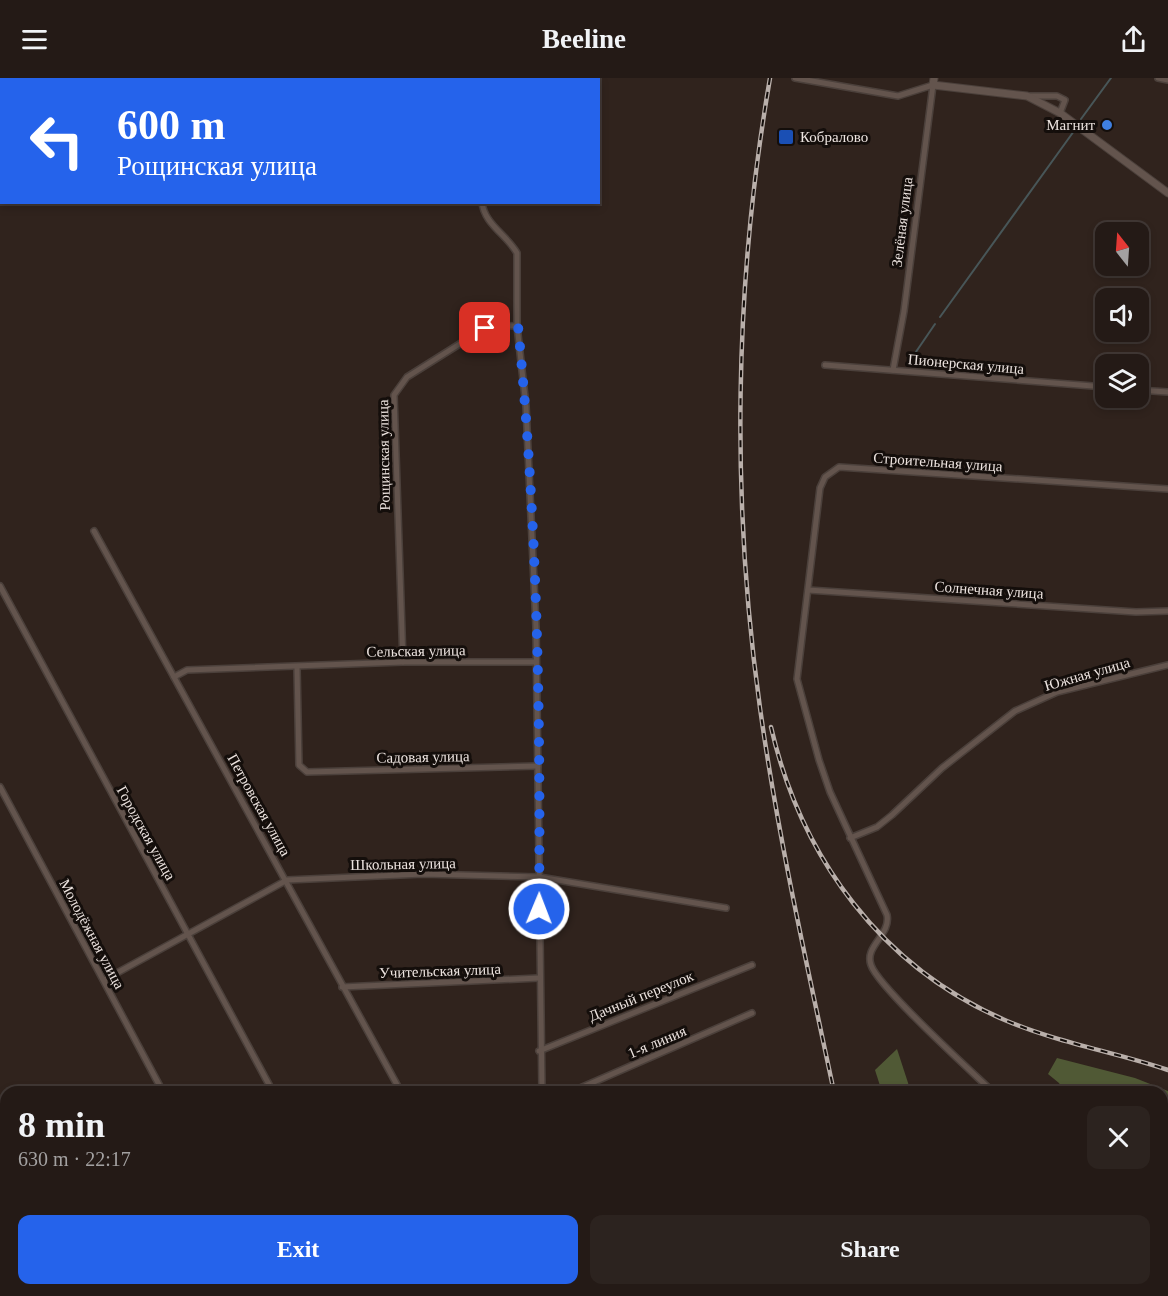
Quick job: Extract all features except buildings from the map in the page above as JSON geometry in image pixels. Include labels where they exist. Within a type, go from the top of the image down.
[{"type":"street","points":[[795,78],[898,96],[934,81],[1028,96],[1057,96],[1065,100],[1060,113]]},
{"type":"street","points":[[1158,78],[1168,80]]},
{"type":"street","name":"Зелёная улица","points":[[893,370],[904,310],[934,81]]},
{"type":"street","points":[[1028,96],[1060,113],[1168,193]]},
{"type":"street","points":[[482,204],[483,213],[517,253],[518,326],[526,406],[536,662],[538,978],[542,1086]]},
{"type":"street","name":"Рощинская улица","points":[[403,662],[394,395],[407,377],[485,328],[518,326]]},
{"type":"street","name":"Пионерская улица","points":[[825,365],[1095,386]]},
{"type":"street","points":[[1149,391],[1168,392]]},
{"type":"street","name":"Строительная улица","points":[[808,590],[820,488],[825,477],[839,467],[1168,489]]},
{"type":"street","name":"Петровская улица","points":[[94,531],[287,880],[342,987],[398,1086]]},
{"type":"street","name":"Городская улица","points":[[0,586],[270,1086]]},
{"type":"street","points":[[808,590],[797,679],[819,760],[850,838],[888,921],[873,948],[870,958],[871,967],[901,1001],[987,1086]]},
{"type":"street","name":"Солнечная улица","points":[[808,590],[1136,612],[1168,611]]},
{"type":"street","name":"Сельская улица","points":[[174,677],[187,670],[297,668],[403,662],[536,662]]},
{"type":"street","name":"Южная улица","points":[[850,838],[878,827],[951,761],[1015,711],[1057,692],[1168,665]]},
{"type":"street","name":"Садовая улица","points":[[297,668],[299,765],[305,770],[538,766]]},
{"type":"street","name":"Молодёжная улица","points":[[0,787],[160,1086]]},
{"type":"street","name":"Школьная улица","points":[[104,980],[188,932],[287,880],[423,874],[539,877],[726,908]]},
{"type":"street","name":"Дачный переулок","points":[[539,1052],[752,965]]},
{"type":"street","name":"Учительская улица","points":[[342,987],[538,978]]},
{"type":"street","name":"1-я линия","points":[[585,1086],[752,1013]]},
{"type":"green space","points":[[897,1049],[909,1086],[880,1086],[875,1070]]},
{"type":"green space","points":[[1057,1058],[1135,1078],[1155,1086],[1061,1086],[1048,1074]]},
{"type":"waterway","points":[[1081,119],[1111,78]]},
{"type":"waterway","points":[[940,317],[1074,131]]},
{"type":"waterway","points":[[907,365],[935,324]]},
{"type":"railway","points":[[770,78],[758,156],[743,313],[741,472],[744,551],[760,708],[775,805],[833,1086]]},
{"type":"railway","points":[[771,727],[785,775],[803,821],[826,864],[853,903],[885,939],[922,971],[962,999],[1007,1021],[1027,1029],[1168,1070]]},
{"type":"place","name":"Магнит","points":[[1107,125]]},
{"type":"place","name":"Кобралово","points":[[786,137]]},
{"type":"route","points":[[485,328],[518,326],[526,406],[536,627],[539,909]]}]
